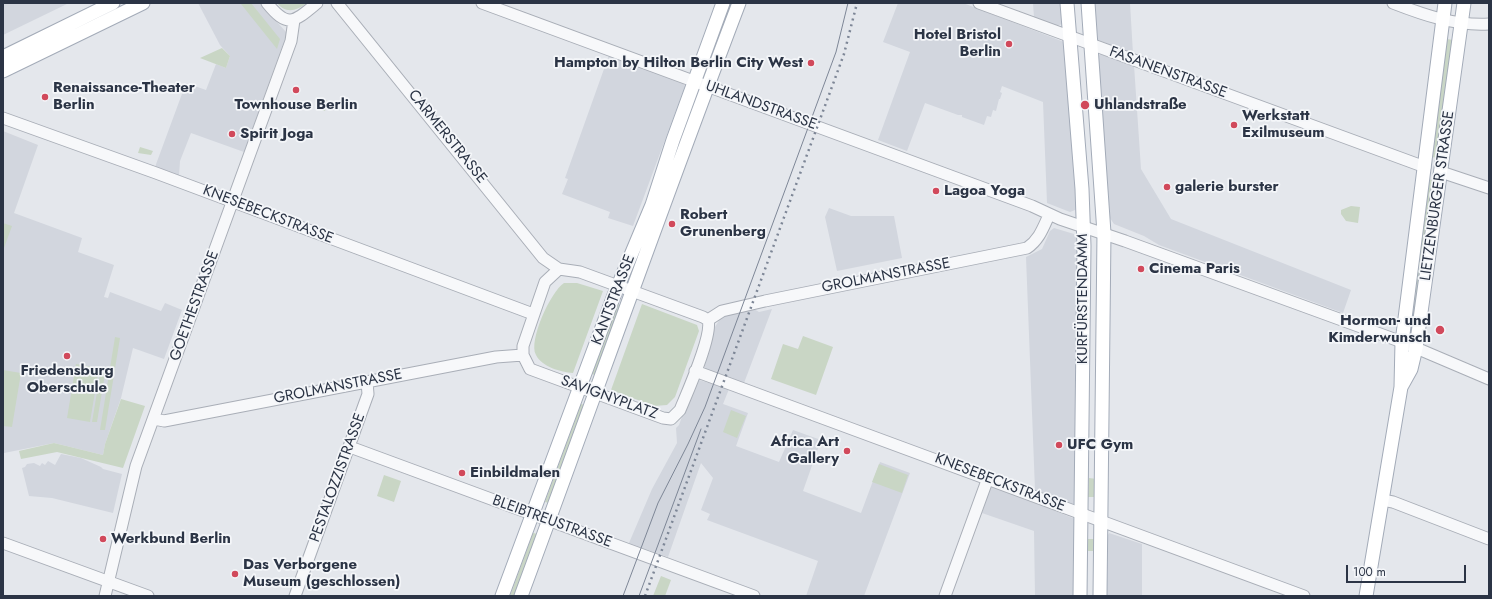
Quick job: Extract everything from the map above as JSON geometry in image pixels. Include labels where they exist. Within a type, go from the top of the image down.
[{"type":"main road","points":[[3,57],[113,3]]},
{"type":"main road","points":[[3,71],[143,3]]},
{"type":"main road","name":"KANTSTRASSE","points":[[502,596],[618,286],[652,205],[723,3]]},
{"type":"main road","name":"KANTSTRASSE","points":[[522,596],[739,3]]},
{"type":"main road","name":"KURFÜRSTENDAMM","points":[[1067,3],[1083,228],[1080,596]]},
{"type":"main road","name":"KURFÜRSTENDAMM","points":[[1088,3],[1104,233],[1100,596]]},
{"type":"main road","name":"LIETZENBURGER STRASSE","points":[[1366,596],[1401,387],[1402,342],[1445,3]]},
{"type":"main road","name":"LIETZENBURGER STRASSE","points":[[1401,387],[1411,369],[1416,348],[1464,3]]},
{"type":"street","points":[[267,3],[278,16],[287,20],[294,20],[317,3]]},
{"type":"street","name":"CARMERSTRASSE","points":[[338,3],[543,258],[559,269]]},
{"type":"street","name":"UHLANDSTRASSE","points":[[482,3],[1032,206],[1049,215],[1083,228],[1104,233],[1402,342],[1489,379]]},
{"type":"street","name":"FASANENSTRASSE","points":[[979,3],[1425,167]]},
{"type":"street","points":[[1393,3],[1443,20],[1472,25],[1489,24]]},
{"type":"street","name":"GOETHESTRASSE","points":[[105,596],[136,466],[291,41],[294,20]]},
{"type":"street","name":"KNESEBECKSTRASSE","points":[[3,118],[533,314]]},
{"type":"street","points":[[1441,172],[1489,188]]},
{"type":"street","name":"GROLMANSTRASSE","points":[[708,320],[722,311],[765,301],[1027,248],[1034,243],[1039,236],[1049,215]]},
{"type":"street","points":[[523,356],[523,346],[545,282],[559,269],[580,272],[708,320]]},
{"type":"street","name":"SAVIGNYPLATZ","points":[[523,356],[530,369],[663,418],[671,419],[680,410],[695,371],[710,329],[708,320]]},
{"type":"street","name":"GROLMANSTRASSE","points":[[154,419],[164,421],[496,357],[523,356]]},
{"type":"street","name":"KNESEBECKSTRASSE","points":[[695,371],[1304,596]]},
{"type":"street","name":"PESTALOZZISTRASSE","points":[[295,596],[368,394],[367,382]]},
{"type":"street","name":"BLEIBTREUSTRASSE","points":[[350,447],[754,596]]},
{"type":"street","points":[[945,596],[988,478]]},
{"type":"street","points":[[1382,500],[1393,502],[1489,539]]},
{"type":"street","points":[[3,543],[148,596]]},
{"type":"shaded area","points":[[3,3],[69,3],[3,35]]},
{"type":"shaded area","points":[[198,3],[260,3],[286,32],[286,36],[244,152],[191,133],[180,161],[179,176],[155,167],[186,83],[206,90],[216,64],[226,68],[230,56],[220,45]]},
{"type":"shaded area","points":[[898,3],[963,3],[1064,42],[1077,204],[1075,210],[1070,212],[1047,203],[1043,102],[1002,86],[1000,92],[1002,93],[996,111],[993,110],[991,117],[987,116],[984,125],[962,117],[962,115],[958,115],[925,103],[907,151],[878,140],[910,52],[883,42]]},
{"type":"shaded area","points":[[1033,3],[1062,3],[1062,24],[1057,26],[1034,18]]},
{"type":"shaded area","points":[[1094,3],[1130,3],[1133,54],[1098,40]]},
{"type":"shaded area","points":[[1100,54],[1134,65],[1141,169],[1171,219],[1351,290],[1343,313],[1159,245],[1144,236],[1114,224],[1110,218],[1098,57]]},
{"type":"shaded area","points":[[609,55],[683,83],[685,86],[633,226],[608,218],[610,212],[562,194],[568,179],[565,178]]},
{"type":"shaded area","name":"Friedensburg Oberschule","points":[[3,131],[38,145],[14,213],[82,238],[78,252],[114,265],[104,297],[108,298],[110,292],[161,311],[165,303],[182,310],[164,359],[133,348],[121,398],[105,444],[103,455],[54,443],[4,453]]},
{"type":"shaded area","points":[[829,208],[851,216],[894,216],[902,258],[837,271],[825,217]]},
{"type":"shaded area","points":[[1054,228],[1074,234],[1078,240],[1074,505],[1035,490],[1026,257],[1042,249],[1050,231]]},
{"type":"shaded area","points":[[754,309],[759,312],[772,309],[744,383],[705,369],[703,360],[715,327],[720,319],[725,315]]},
{"type":"shaded area","points":[[699,380],[729,389],[723,404],[748,413],[736,446],[779,462],[793,430],[821,440],[803,491],[861,513],[880,462],[910,473],[864,596],[806,596],[818,561],[707,520],[710,514],[701,510],[713,478],[701,463],[668,557],[639,547],[638,549],[633,548],[629,543],[652,489],[677,443],[676,428],[679,425],[694,384]]},
{"type":"shaded area","points":[[61,454],[81,458],[103,469],[122,474],[113,513],[52,498],[29,496],[22,468],[27,464],[34,463],[40,466],[42,463],[45,465],[48,461],[55,465]]},
{"type":"shaded area","points":[[994,486],[1075,519],[1075,596],[1035,596],[1034,531],[982,513],[990,488]]},
{"type":"shaded area","points":[[1109,533],[1142,544],[1142,596],[1107,596]]},
{"type":"green space","points":[[251,3],[280,39],[277,49],[241,4]]},
{"type":"green space","points":[[277,3],[307,3],[299,8],[288,10],[284,9]]},
{"type":"green space","points":[[729,3],[734,3],[715,54],[711,52]]},
{"type":"green space","points":[[1447,39],[1453,40],[1437,158],[1431,157]]},
{"type":"green space","points":[[222,48],[230,56],[226,68],[200,58]]},
{"type":"green space","points":[[321,98],[328,101],[325,111],[317,108]]},
{"type":"green space","points":[[140,147],[153,151],[151,155],[138,153]]},
{"type":"green space","points":[[1429,179],[1434,181],[1415,325],[1412,324]]},
{"type":"green space","points":[[1351,206],[1360,207],[1358,223],[1346,221],[1341,214],[1341,210]]},
{"type":"green space","points":[[3,223],[12,226],[4,248],[3,248]]},
{"type":"green space","points":[[564,283],[577,283],[603,291],[573,373],[547,366],[536,355],[534,348],[538,328],[547,306]]},
{"type":"green space","points":[[618,304],[622,306],[597,376],[592,374]]},
{"type":"green space","points":[[642,304],[697,325],[699,331],[675,397],[667,405],[654,406],[611,390]]},
{"type":"green space","points":[[803,336],[833,347],[816,395],[771,379],[783,344],[798,349]]},
{"type":"green space","points":[[115,337],[120,338],[105,430],[100,430]]},
{"type":"green space","points":[[76,364],[99,368],[90,422],[67,418]]},
{"type":"green space","points":[[101,368],[106,368],[97,422],[92,422]]},
{"type":"green space","points":[[3,370],[21,373],[12,427],[3,426]]},
{"type":"green space","points":[[121,399],[145,406],[123,468],[57,452],[21,459],[19,451],[54,443],[103,455],[105,444]]},
{"type":"green space","points":[[581,404],[585,405],[549,503],[545,502]]},
{"type":"green space","points":[[731,410],[746,416],[737,438],[723,432]]},
{"type":"green space","points":[[879,464],[908,475],[902,493],[872,482]]},
{"type":"green space","points":[[384,475],[401,481],[394,502],[377,496]]},
{"type":"green space","points":[[1089,478],[1097,479],[1096,497],[1088,497]]},
{"type":"green space","points":[[533,533],[538,534],[516,596],[510,596]]},
{"type":"green space","points":[[1087,539],[1096,539],[1095,551],[1087,551]]},
{"type":"green space","points":[[661,576],[671,580],[665,596],[653,596]]},
{"type":"tram line","points":[[623,596],[658,503],[705,407],[836,52],[848,3]]},
{"type":"tram line","points":[[639,596],[701,429]]},
{"type":"railway","points":[[645,596],[844,54],[857,3]]},
{"type":"place","name":"Hotel Bristol Berlin","points":[[1009,44]]},
{"type":"place","name":"Hampton by Hilton Berlin City West","points":[[811,63]]},
{"type":"place","name":"Townhouse Berlin","points":[[296,90]]},
{"type":"place","name":"Renaissance-Theater Berlin","points":[[45,97]]},
{"type":"place","name":"Uhlandstraße","points":[[1085,105]]},
{"type":"place","name":"Werkstatt Exilmuseum","points":[[1234,125]]},
{"type":"place","name":"Spirit Joga","points":[[232,134]]},
{"type":"place","name":"galerie burster","points":[[1167,187]]},
{"type":"place","name":"Lagoa Yoga","points":[[936,191]]},
{"type":"place","name":"Robert Grunenberg","points":[[672,224]]},
{"type":"place","name":"Cinema Paris","points":[[1141,269]]},
{"type":"place","name":"Hormon- und Kimderwunsch","points":[[1440,330]]},
{"type":"place","name":"Friedensburg Oberschule","points":[[67,356]]},
{"type":"place","name":"UFC Gym","points":[[1059,445]]},
{"type":"place","name":"Africa Art Gallery","points":[[847,451]]},
{"type":"place","name":"Einbildmalen","points":[[462,473]]},
{"type":"place","name":"Werkbund Berlin","points":[[103,539]]},
{"type":"place","name":"Das Verborgene Museum (geschlossen)","points":[[235,574]]}]
